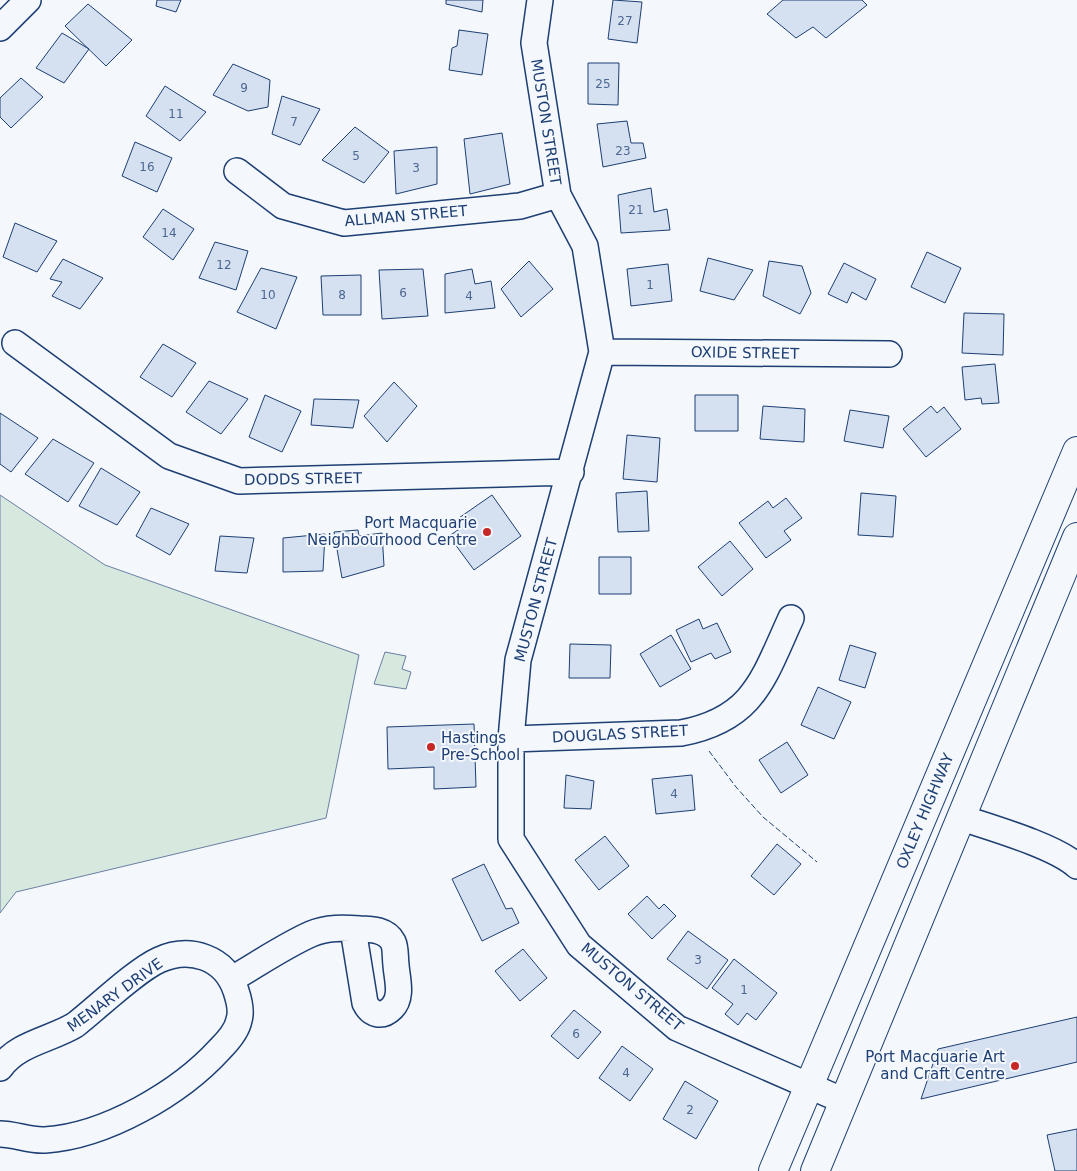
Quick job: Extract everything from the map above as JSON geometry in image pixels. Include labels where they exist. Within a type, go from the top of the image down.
[{"type":"main road","name":"OXLEY HIGHWAY","points":[[773,1171],[807,1086],[1077,451]]},
{"type":"main road","points":[[815,1171],[1077,537]]},
{"type":"street","points":[[0,28],[28,0]]},
{"type":"street","name":"MUSTON STREET","points":[[540,0],[534,43],[558,195],[585,246],[602,352],[571,472],[518,660],[511,740],[511,839],[579,944],[677,1028],[844,1102]]},
{"type":"street","name":"ALLMAN STREET","points":[[237,171],[283,206],[344,223],[520,206],[558,195]]},
{"type":"street","name":"DODDS STREET","points":[[15,343],[169,456],[239,481],[571,472]]},
{"type":"street","name":"OXIDE STREET","points":[[602,352],[889,354]]},
{"type":"street","name":"DOUGLAS STREET","points":[[511,740],[673,734],[705,728],[740,709],[759,687],[790,618]]},
{"type":"street","points":[[962,818],[1024,840],[1069,859],[1077,866]]},
{"type":"street","points":[[232,979],[312,934],[333,928],[353,929]]},
{"type":"street","name":"MENARY DRIVE","points":[[0,1068],[20,1048],[60,1034],[75,1025],[159,960],[184,953],[206,956],[221,966],[232,979],[240,1002],[239,1020],[230,1038],[208,1062],[163,1097],[115,1121],[79,1133],[44,1140],[0,1134]]},
{"type":"shaded area","points":[[0,495],[105,565],[359,655],[326,818],[16,892],[0,913]]},
{"type":"shaded area","points":[[385,652],[406,656],[402,669],[411,672],[406,689],[374,684]]},
{"type":"building","points":[[157,0],[181,0],[176,12],[156,6]]},
{"type":"building","points":[[446,0],[483,0],[482,12],[446,4]]},
{"type":"building","points":[[613,0],[642,2],[637,43],[608,39]]},
{"type":"building","points":[[783,0],[862,0],[867,5],[826,38],[813,27],[796,38],[767,14]]},
{"type":"building","points":[[88,4],[132,40],[106,66],[65,26]]},
{"type":"building","points":[[459,30],[488,34],[482,75],[449,70],[452,48],[457,46]]},
{"type":"building","points":[[62,33],[89,49],[64,83],[36,68]]},
{"type":"building","points":[[588,63],[619,63],[618,105],[588,104]]},
{"type":"building","points":[[233,64],[270,80],[268,107],[248,111],[213,95]]},
{"type":"building","points":[[21,78],[43,97],[11,128],[0,117],[0,98]]},
{"type":"building","points":[[165,86],[206,112],[180,141],[146,116]]},
{"type":"building","points":[[282,96],[320,109],[300,145],[272,134]]},
{"type":"building","points":[[627,121],[631,143],[643,143],[646,158],[603,167],[597,124]]},
{"type":"building","points":[[355,127],[389,152],[364,183],[322,160]]},
{"type":"building","points":[[502,133],[510,184],[470,194],[464,139]]},
{"type":"building","points":[[135,142],[172,158],[157,192],[122,176]]},
{"type":"building","points":[[437,147],[437,184],[396,194],[394,151]]},
{"type":"building","points":[[651,188],[654,212],[667,209],[670,230],[621,233],[618,195]]},
{"type":"building","points":[[163,209],[194,229],[173,260],[143,237]]},
{"type":"building","points":[[15,223],[57,241],[37,272],[3,257]]},
{"type":"building","points":[[215,242],[248,251],[236,290],[199,278]]},
{"type":"building","points":[[927,252],[961,268],[945,303],[911,287]]},
{"type":"building","points":[[708,258],[753,270],[734,300],[700,291]]},
{"type":"building","points":[[63,259],[103,278],[80,309],[52,296],[62,282],[50,279]]},
{"type":"building","points":[[529,261],[553,289],[521,317],[501,289]]},
{"type":"building","points":[[769,261],[802,266],[811,293],[800,314],[763,296]]},
{"type":"building","points":[[844,263],[876,279],[866,300],[852,292],[847,303],[828,294]]},
{"type":"building","points":[[668,264],[672,301],[631,306],[627,269]]},
{"type":"building","points":[[261,268],[297,277],[276,329],[237,312]]},
{"type":"building","points":[[423,269],[428,316],[382,319],[379,270]]},
{"type":"building","points":[[472,269],[475,284],[491,281],[495,308],[445,313],[445,274]]},
{"type":"building","points":[[361,275],[361,315],[323,315],[321,276]]},
{"type":"building","points":[[964,313],[1004,314],[1003,355],[962,353]]},
{"type":"building","points":[[163,344],[196,363],[172,397],[140,377]]},
{"type":"building","points":[[995,364],[999,403],[982,404],[981,398],[965,400],[962,367]]},
{"type":"building","points":[[209,381],[248,399],[221,434],[186,412]]},
{"type":"building","points":[[394,382],[417,406],[387,442],[364,416]]},
{"type":"building","points":[[265,395],[301,411],[282,452],[249,437]]},
{"type":"building","points":[[695,395],[738,395],[738,431],[695,431]]},
{"type":"building","points":[[314,399],[359,400],[353,428],[311,425]]},
{"type":"building","points":[[763,406],[805,409],[804,442],[760,439]]},
{"type":"building","points":[[931,406],[937,413],[944,407],[961,429],[926,457],[903,429]]},
{"type":"building","points":[[850,410],[889,416],[883,448],[844,441]]},
{"type":"building","points":[[0,413],[38,438],[11,472],[0,464]]},
{"type":"building","points":[[627,435],[660,438],[657,482],[623,479]]},
{"type":"building","points":[[53,439],[94,463],[68,502],[25,474]]},
{"type":"building","points":[[101,468],[140,492],[117,525],[79,506]]},
{"type":"building","points":[[647,491],[649,531],[618,532],[616,493]]},
{"type":"building","points":[[861,493],[896,496],[893,537],[858,535]]},
{"type":"building","name":"Port Macquarie Neighbourhood Centre","points":[[492,495],[521,536],[474,570],[449,536],[461,528],[456,520]]},
{"type":"building","points":[[786,498],[802,518],[784,531],[791,540],[766,558],[739,523],[768,501],[773,508]]},
{"type":"building","points":[[151,508],[189,524],[170,555],[136,536]]},
{"type":"building","points":[[358,530],[359,536],[382,533],[384,566],[342,578],[334,532]]},
{"type":"building","points":[[325,534],[323,571],[283,572],[283,538]]},
{"type":"building","points":[[220,536],[254,538],[247,573],[215,571]]},
{"type":"building","points":[[730,541],[753,569],[722,596],[698,567]]},
{"type":"building","points":[[599,557],[631,557],[631,594],[599,594]]},
{"type":"building","points":[[699,619],[703,629],[717,623],[731,652],[715,659],[711,653],[691,662],[676,630]]},
{"type":"building","points":[[671,635],[691,669],[660,687],[640,654]]},
{"type":"building","points":[[570,644],[611,645],[610,678],[569,678]]},
{"type":"building","points":[[850,645],[876,653],[865,688],[839,680]]},
{"type":"building","points":[[818,687],[851,702],[834,739],[801,725]]},
{"type":"building","name":"Hastings Pre-School","points":[[474,724],[476,787],[434,789],[434,767],[388,769],[387,727]]},
{"type":"building","points":[[787,742],[808,775],[781,793],[759,760]]},
{"type":"building","points":[[566,775],[594,781],[591,809],[564,808]]},
{"type":"building","points":[[692,775],[695,810],[656,814],[652,779]]},
{"type":"building","points":[[605,836],[629,866],[599,890],[575,860]]},
{"type":"building","points":[[777,844],[801,864],[774,895],[751,876]]},
{"type":"building","points":[[484,864],[506,909],[512,908],[519,923],[482,941],[452,879]]},
{"type":"building","points":[[647,896],[659,909],[664,904],[676,916],[652,939],[628,914]]},
{"type":"building","points":[[688,931],[728,960],[707,989],[667,959]]},
{"type":"building","points":[[523,949],[547,978],[520,1001],[495,971]]},
{"type":"building","points":[[734,959],[777,993],[756,1020],[747,1013],[738,1025],[725,1014],[733,1004],[712,988]]},
{"type":"building","points":[[574,1010],[601,1032],[578,1059],[551,1036]]},
{"type":"building","points":[[1077,1017],[1077,1062],[921,1099],[938,1049]]},
{"type":"building","points":[[622,1046],[653,1069],[630,1101],[599,1078]]},
{"type":"building","points":[[685,1081],[718,1101],[696,1139],[663,1119]]},
{"type":"building","points":[[1077,1129],[1077,1171],[1055,1171],[1047,1135]]},
{"type":"fence","points":[[709,751],[736,787],[763,817],[817,862]]},
{"type":"place","name":"Port Macquarie Neighbourhood Centre","points":[[487,532]]},
{"type":"place","name":"Hastings Pre-School","points":[[431,747]]},
{"type":"place","name":"Port Macquarie Art and Craft Centre","points":[[1015,1066]]}]
